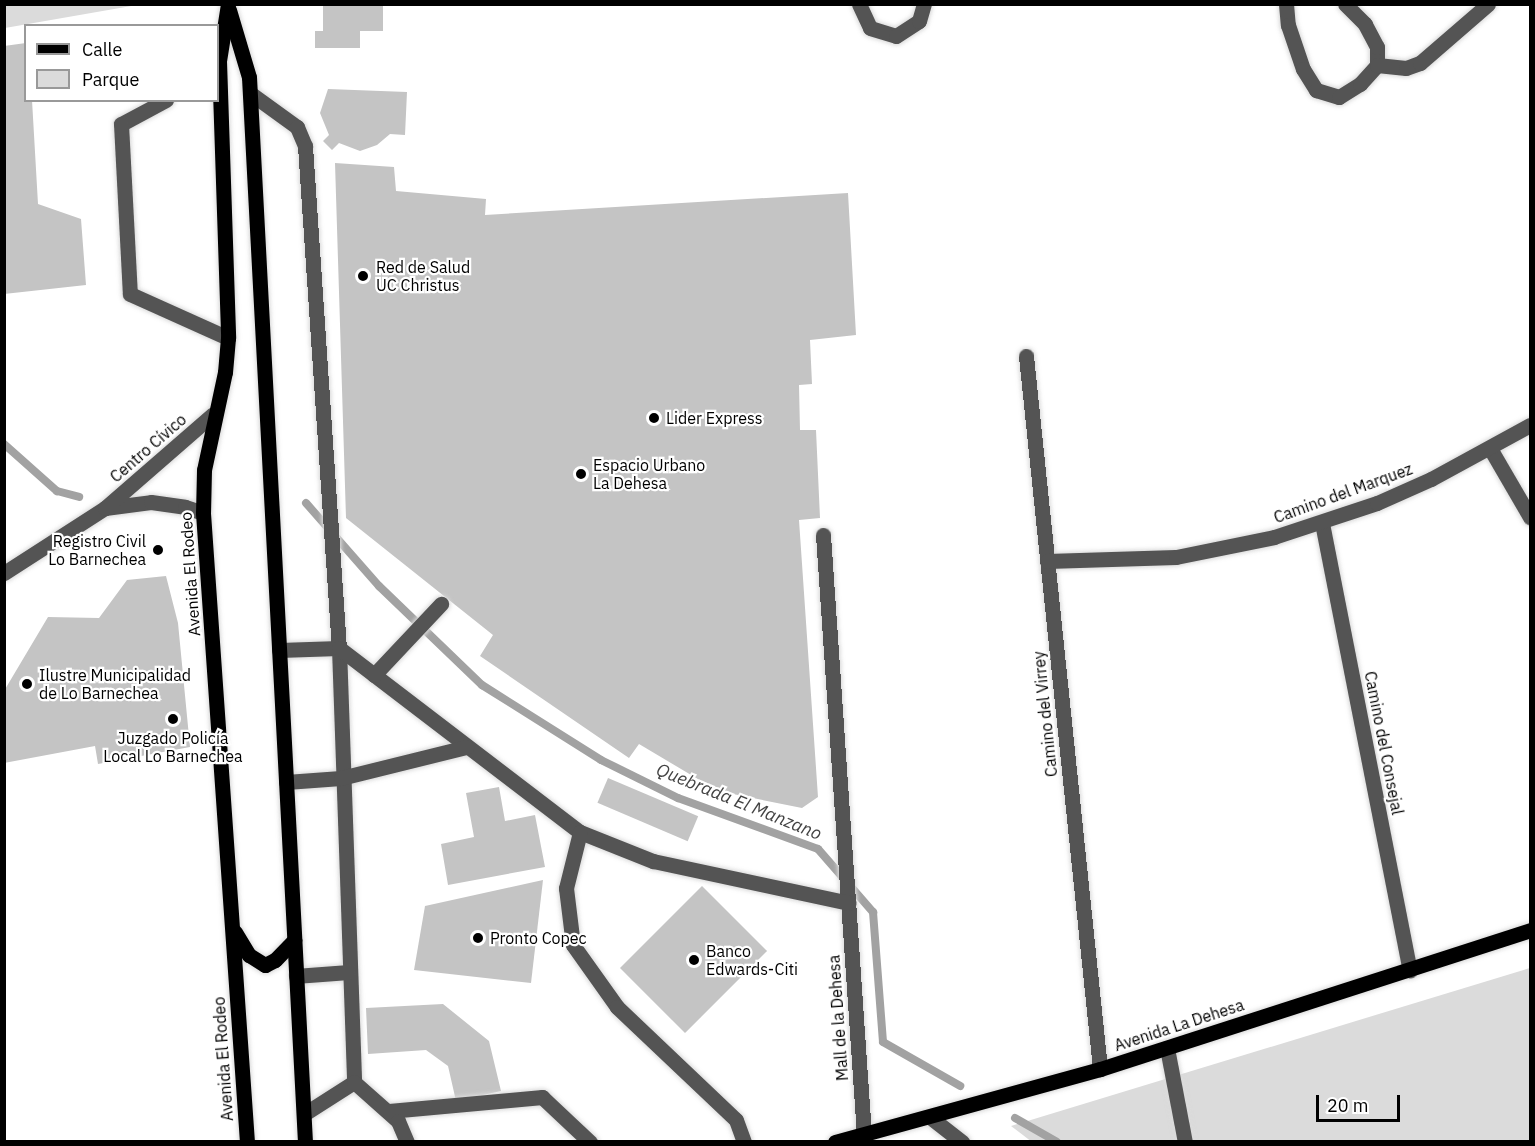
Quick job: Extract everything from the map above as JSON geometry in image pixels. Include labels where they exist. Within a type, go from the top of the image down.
[{"type":"main road","name":"Avenida El Rodeo","points":[[219,67],[228,6]]},
{"type":"main road","name":"Avenida El Rodeo","points":[[228,6],[249,76],[305,1142]]},
{"type":"main road","name":"Avenida El Rodeo","points":[[219,100],[228,338],[225,372],[213,414],[204,470],[203,513],[247,1142]]},
{"type":"main road","points":[[232,926],[256,963],[265,964],[275,960],[294,940]]},
{"type":"main road","name":"Avenida La Dehesa","points":[[836,1142],[1100,1069],[1530,930]]},
{"type":"street","points":[[859,4],[870,28],[896,36],[919,21],[924,4]]},
{"type":"street","points":[[1286,4],[1288,25],[1303,69],[1316,90],[1339,97],[1360,84],[1377,65],[1377,47],[1365,24],[1345,4]]},
{"type":"street","points":[[1377,65],[1406,68],[1420,63],[1488,4]]},
{"type":"street","points":[[250,93],[297,127],[305,146],[339,648],[341,778],[354,1082],[389,1111],[407,1142]]},
{"type":"street","points":[[162,102],[121,124],[130,294],[228,338]]},
{"type":"street","name":"Camino del Virrey","points":[[1026,356],[1100,1069]]},
{"type":"street","name":"Centro Cívico","points":[[4,573],[105,508],[213,414]]},
{"type":"street","name":"Camino del Marquez","points":[[1047,561],[1176,557],[1322,523],[1420,484],[1491,450],[1530,425]]},
{"type":"street","points":[[1491,450],[1530,517]]},
{"type":"street","name":"Centro Cívico","points":[[105,508],[151,502],[185,507],[203,513]]},
{"type":"street","name":"Camino del Consejal","points":[[1322,523],[1410,970]]},
{"type":"street","name":"Mall de la Dehesa","points":[[823,535],[864,1135]]},
{"type":"street","points":[[374,675],[441,604]]},
{"type":"street","points":[[279,650],[339,648],[580,832],[653,861],[848,900]]},
{"type":"street","points":[[286,782],[341,778],[466,747]]},
{"type":"street","points":[[580,832],[566,888],[573,945],[617,1007],[736,1120],[744,1142]]},
{"type":"street","points":[[296,976],[348,972]]},
{"type":"street","points":[[1167,1048],[1185,1142]]},
{"type":"street","points":[[304,1114],[354,1082]]},
{"type":"street","points":[[389,1111],[542,1097],[590,1142]]},
{"type":"street","points":[[930,1117],[962,1142]]},
{"type":"green space","points":[[5,4],[137,4],[137,5],[5,28]]},
{"type":"green space","points":[[1530,968],[1530,1141],[1032,1142],[1011,1126]]},
{"type":"building","points":[[323,4],[383,4],[383,31],[360,31],[360,48],[315,48],[315,31],[323,31]]},
{"type":"building","points":[[24,43],[24,102],[32,102],[38,204],[81,219],[86,285],[4,294],[4,46]]},
{"type":"building","points":[[328,89],[407,92],[405,135],[390,134],[377,145],[360,151],[339,143],[332,150],[323,141],[329,135],[320,113]]},
{"type":"building","name":"Espacio Urbano La Dehesa","points":[[335,163],[394,167],[396,191],[486,199],[485,215],[848,193],[856,335],[810,340],[812,384],[799,385],[800,430],[816,430],[820,518],[799,520],[818,797],[802,808],[718,791],[639,744],[629,758],[480,656],[493,635],[346,518]]},
{"type":"building","points":[[166,576],[178,623],[190,747],[98,764],[95,746],[4,763],[4,691],[48,617],[99,618],[127,580]]},
{"type":"building","points":[[608,778],[698,816],[688,841],[597,803]]},
{"type":"building","points":[[499,787],[505,821],[535,815],[545,867],[448,885],[441,844],[474,837],[466,793]]},
{"type":"building","name":"Pronto Copec","points":[[543,880],[531,983],[414,970],[425,906]]},
{"type":"building","name":"Banco Edwards-Citi","points":[[702,886],[767,951],[685,1033],[620,968]]},
{"type":"building","points":[[443,1004],[489,1041],[501,1091],[456,1101],[448,1066],[426,1050],[368,1054],[366,1008]]},
{"type":"waterway","name":"Quebrada El Manzano","points":[[4,444],[57,491],[79,497]]},
{"type":"waterway","name":"Quebrada El Manzano","points":[[306,503],[379,586],[482,685],[601,760],[678,798],[818,849],[873,912],[883,1042],[960,1086]]},
{"type":"waterway","name":"Quebrada El Manzano","points":[[1015,1118],[1057,1142]]},
{"type":"place","name":"Red de Salud UC Christus","points":[[363,276]]},
{"type":"place","name":"Lider Express","points":[[654,418]]},
{"type":"place","name":"Espacio Urbano La Dehesa","points":[[581,474]]},
{"type":"place","name":"Registro Civil Lo Barnechea","points":[[158,550]]},
{"type":"place","name":"Ilustre Municipalidad de Lo Barnechea","points":[[27,684]]},
{"type":"place","name":"Juzgado Policía Local Lo Barnechea","points":[[173,719]]},
{"type":"place","name":"Pronto Copec","points":[[478,938]]},
{"type":"place","name":"Banco Edwards-Citi","points":[[694,960]]}]
